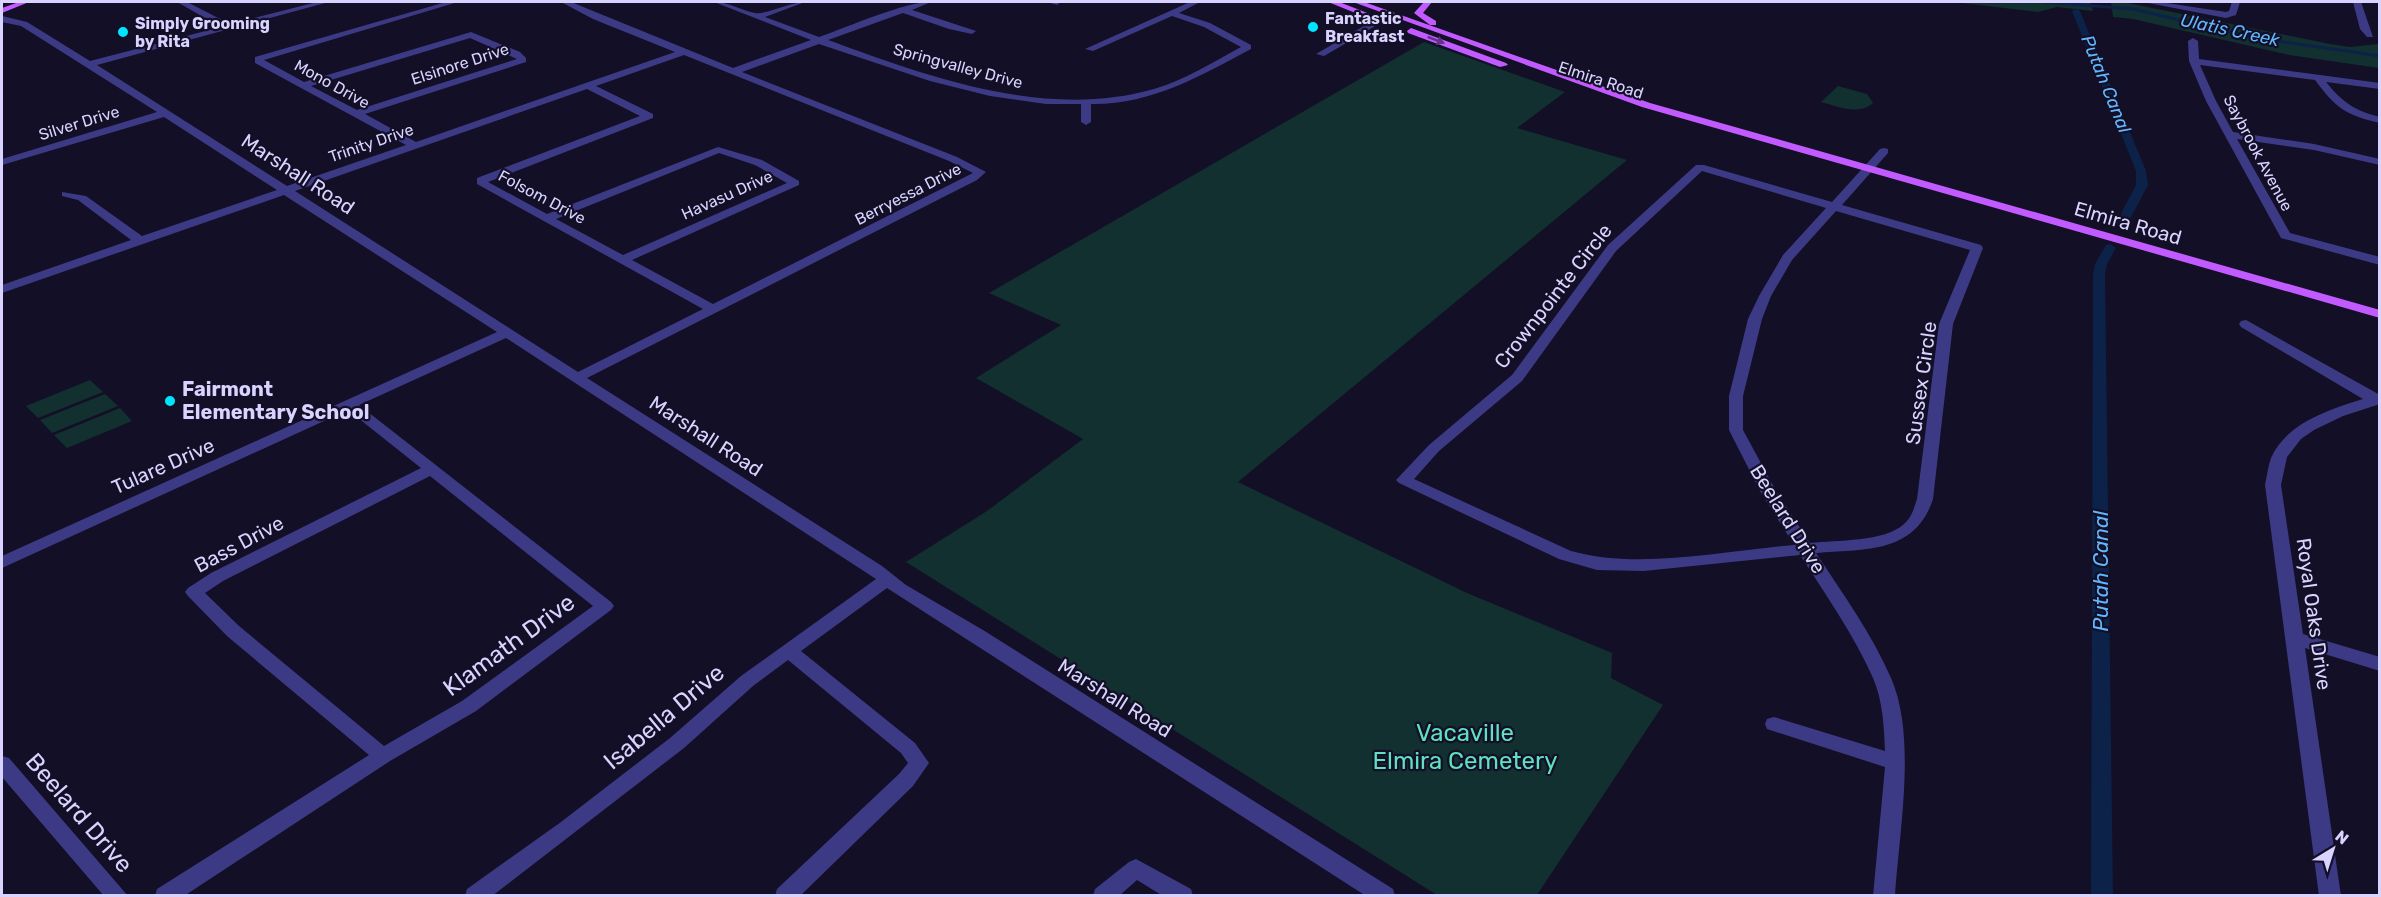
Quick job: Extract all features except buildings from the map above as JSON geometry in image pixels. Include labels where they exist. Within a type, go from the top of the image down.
[{"type":"main road","points":[[2,4],[9,2]]},
{"type":"main road","points":[[2,11],[25,2]]},
{"type":"main road","name":"Elmira Road","points":[[1332,2],[1389,12],[1474,55],[1623,105],[1839,167],[1867,169]]},
{"type":"main road","name":"Elmira Road","points":[[1357,2],[1465,38],[1592,88],[1701,121],[1848,160],[1867,169],[2379,314]]},
{"type":"main road","points":[[1389,12],[1423,2]]},
{"type":"main road","points":[[1428,2],[1418,10],[1420,16],[1465,38]]},
{"type":"street","points":[[184,3],[198,2]]},
{"type":"street","points":[[89,64],[325,2]]},
{"type":"street","name":"Mono Drive","points":[[414,145],[258,59],[454,2]]},
{"type":"street","name":"Berryessa Drive","points":[[566,2],[596,18],[734,71],[980,172],[978,176],[885,225],[576,378]]},
{"type":"street","name":"Springvalley Drive","points":[[718,2],[903,69],[997,95],[1040,102],[1086,103],[1155,92],[1181,82],[1248,47],[1207,25],[1171,13]]},
{"type":"street","points":[[758,16],[801,2]]},
{"type":"street","points":[[734,71],[927,2]]},
{"type":"street","points":[[1051,2],[1057,2]]},
{"type":"street","points":[[1090,49],[1196,2]]},
{"type":"street","points":[[2147,2],[2226,15],[2233,13],[2236,2]]},
{"type":"street","points":[[2357,2],[2364,28],[2370,35]]},
{"type":"street","points":[[184,3],[229,27]]},
{"type":"street","points":[[902,10],[952,27],[972,31]]},
{"type":"street","points":[[1322,54],[1389,12]]},
{"type":"street","name":"Marshall Road","points":[[2,19],[24,24],[89,64],[887,579],[1385,896]]},
{"type":"street","name":"Elsinore Drive","points":[[303,85],[471,35],[517,54],[523,60],[356,114]]},
{"type":"street","points":[[2193,41],[2194,61],[2379,86]]},
{"type":"street","name":"Trinity Drive","points":[[2,289],[684,52]]},
{"type":"street","name":"Saybrook Avenue","points":[[2194,61],[2211,101],[2285,235],[2379,261]]},
{"type":"street","points":[[2318,77],[2338,105],[2349,113],[2379,120]]},
{"type":"street","name":"Folsom Drive","points":[[587,85],[650,116],[481,180],[483,184],[714,310]]},
{"type":"street","points":[[1086,103],[1086,122]]},
{"type":"street","name":"Silver Drive","points":[[2,162],[165,113]]},
{"type":"street","points":[[2231,135],[2314,147],[2379,162]]},
{"type":"street","name":"Havasu Drive","points":[[546,219],[718,150],[752,162],[795,183],[623,260]]},
{"type":"street","name":"Beelard Drive","points":[[1884,151],[1787,258],[1765,296],[1755,319],[1736,396],[1736,430],[1768,491],[1858,632],[1883,680],[1893,720],[1895,762],[1884,896]]},
{"type":"street","name":"Crownpointe Circle","points":[[1805,548],[1644,565],[1597,564],[1565,555],[1404,480],[1434,448],[1517,378],[1612,248],[1700,167],[1835,205]]},
{"type":"street","points":[[66,194],[82,198],[140,241]]},
{"type":"street","name":"Sussex Circle","points":[[1805,548],[1893,538],[1911,528],[1921,515],[1946,324],[1977,248],[1835,205]]},
{"type":"street","points":[[2246,324],[2378,399]]},
{"type":"street","name":"Tulare Drive","points":[[2,562],[506,333]]},
{"type":"street","name":"Royal Oaks Drive","points":[[2330,896],[2273,485],[2279,456],[2296,435],[2309,426],[2378,399]]},
{"type":"street","name":"Klamath Drive","points":[[165,896],[383,756],[469,706],[605,606],[350,405]]},
{"type":"street","name":"Bass Drive","points":[[383,756],[233,632],[194,592],[217,577],[430,470]]},
{"type":"street","name":"Isabella Drive","points":[[476,896],[677,743],[747,681],[887,579]]},
{"type":"street","points":[[2296,639],[2379,664]]},
{"type":"street","points":[[785,896],[906,780],[919,763],[908,747],[789,651]]},
{"type":"street","points":[[1774,724],[1895,762]]},
{"type":"street","name":"Beelard Drive","points":[[2,764],[118,896]]},
{"type":"street","points":[[1103,896],[1136,868],[1183,896]]},
{"type":"green space","points":[[1953,2],[2090,2],[2093,11],[2057,7],[2038,12]]},
{"type":"green space","points":[[2111,2],[2123,2],[2330,44],[2350,47],[2379,44],[2379,68],[2289,55],[2133,19],[2113,17]]},
{"type":"green space","name":"Vacaville Elmira Cemetery","points":[[1424,42],[1565,92],[1517,128],[1627,160],[1238,482],[1467,593],[1612,653],[1611,678],[1663,705],[1537,895],[1437,895],[906,562],[987,511],[1083,439],[976,378],[1061,325],[989,293]]},
{"type":"green space","points":[[1838,86],[1867,94],[1873,103],[1861,109],[1855,109],[1841,108],[1821,102]]},
{"type":"green space","points":[[90,380],[103,392],[38,418],[26,406]]},
{"type":"green space","points":[[105,394],[118,406],[52,433],[40,420]]},
{"type":"green space","points":[[120,408],[132,421],[67,448],[54,435]]},
{"type":"waterway","name":"Ulatis Creek","points":[[2045,2],[2133,9],[2256,38],[2380,56]]},
{"type":"waterway","name":"Putah Canal","points":[[2076,11],[2141,171],[2142,185],[2122,223]]},
{"type":"waterway","name":"Putah Canal","points":[[2102,896],[2099,275],[2101,264],[2110,248]]},
{"type":"place","name":"Fantastic Breakfast","points":[[1313,27]]},
{"type":"place","name":"Simply Grooming by Rita","points":[[123,32]]},
{"type":"place","name":"Fairmont Elementary School","points":[[170,401]]}]
